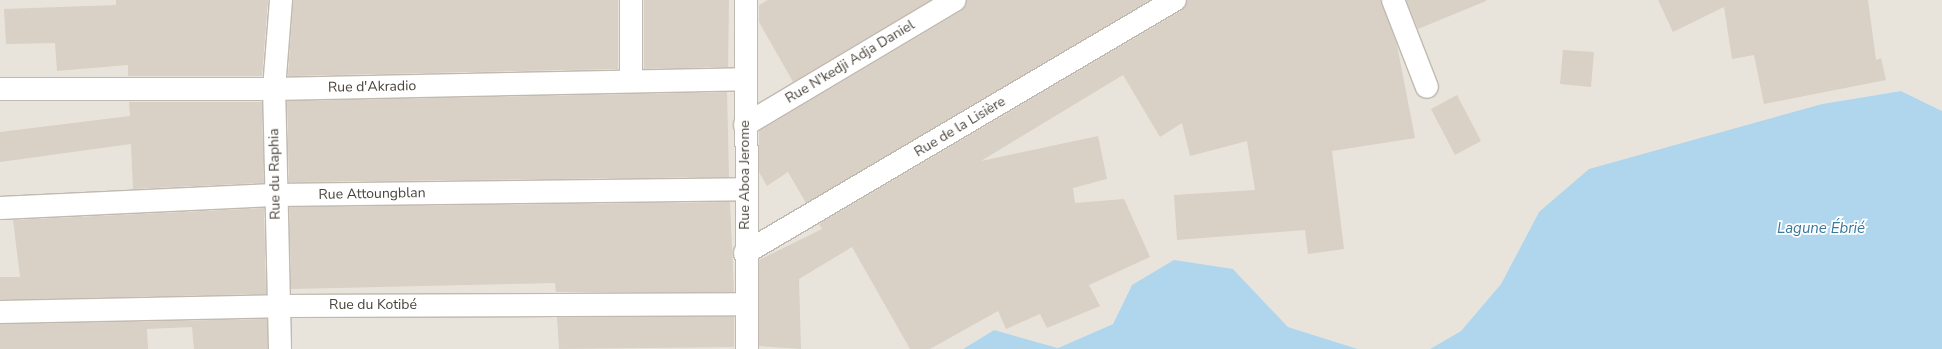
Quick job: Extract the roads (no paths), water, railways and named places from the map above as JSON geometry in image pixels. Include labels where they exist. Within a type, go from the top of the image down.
[{"type":"street","name":"Rue du Raphia","points":[[280,349],[274,195],[274,89],[281,0]]},
{"type":"street","points":[[631,0],[631,80]]},
{"type":"street","name":"Rue N'kedji Adja Daniel","points":[[745,125],[955,0]]},
{"type":"street","name":"Rue de la Lisière","points":[[745,253],[1175,0]]},
{"type":"street","points":[[1393,0],[1427,87]]},
{"type":"street","name":"Rue Aboa Jerome","points":[[747,349],[745,253],[745,79],[748,1]]},
{"type":"street","name":"Rue d'Akradio","points":[[0,89],[274,89],[631,80],[745,79]]},
{"type":"street","name":"Rue Attoungblan","points":[[0,208],[274,195],[745,189]]},
{"type":"street","name":"Rue du Kotibé","points":[[0,312],[278,306],[746,304]]},
{"type":"water","name":"Lagune Ébrié","points":[[1901,91],[1942,111],[1942,349],[1430,349],[1461,331],[1501,284],[1539,212],[1589,169],[1822,104]]},
{"type":"water","points":[[1174,260],[1233,269],[1288,327],[1358,349],[963,349],[994,330],[1058,348],[1113,324],[1132,285]]}]
